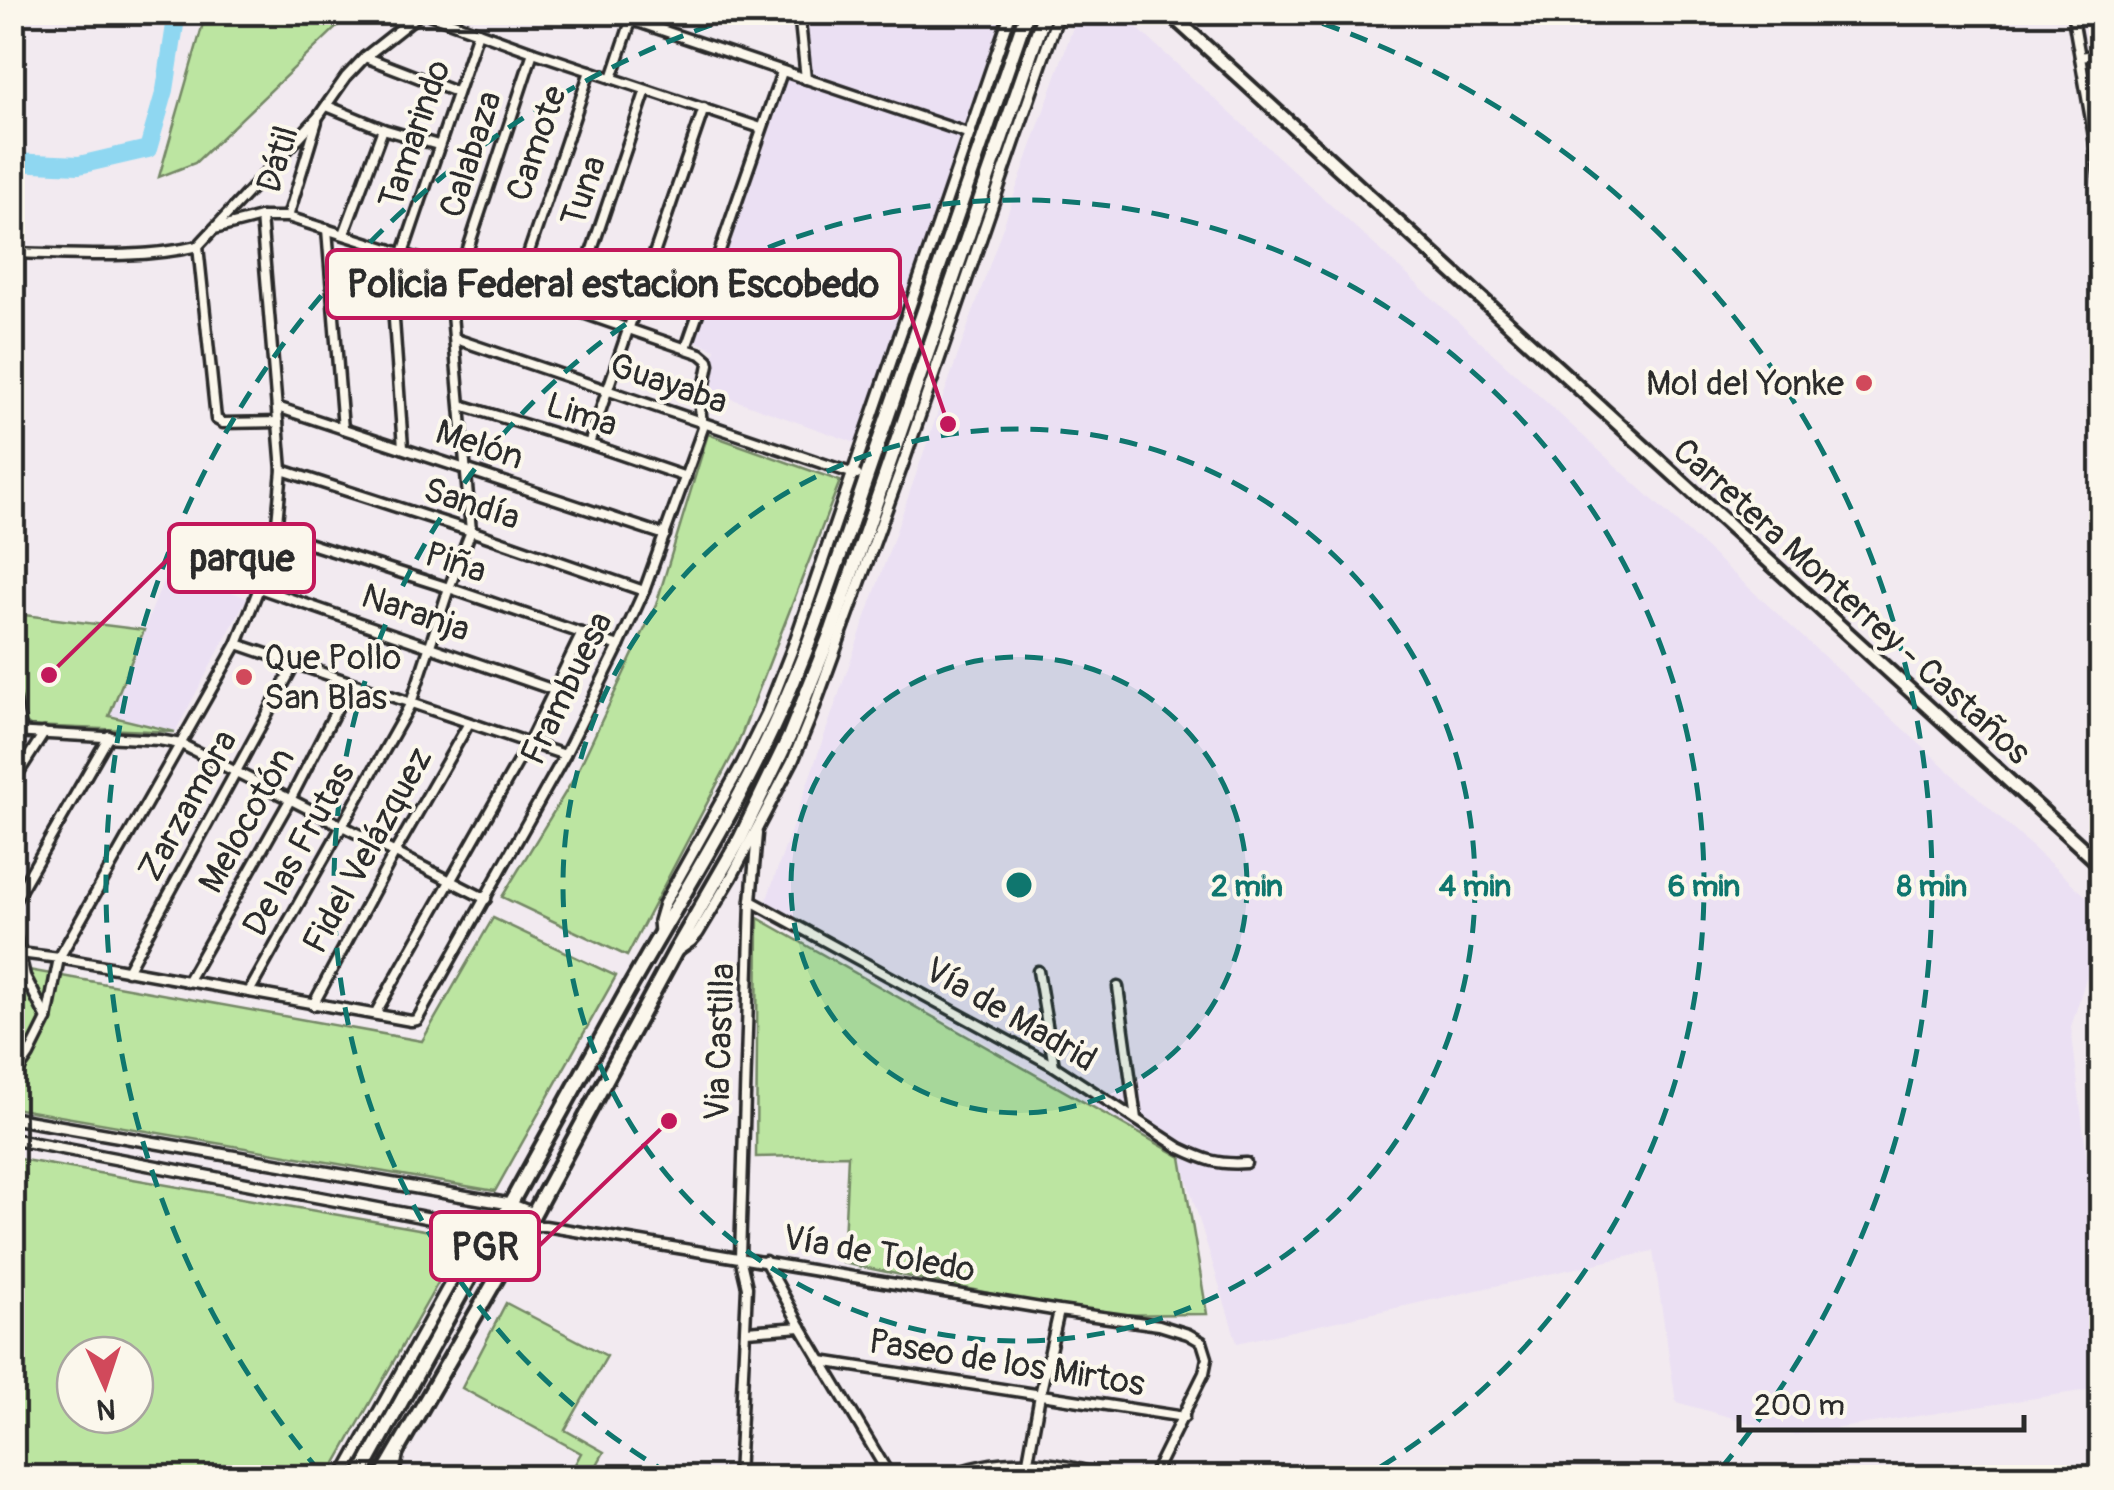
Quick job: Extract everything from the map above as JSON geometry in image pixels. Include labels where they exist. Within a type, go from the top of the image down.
[{"type":"highway","points":[[359,1478],[724,826],[772,731],[797,675],[860,476],[918,328],[1027,12]]},
{"type":"highway","points":[[381,1478],[530,1219],[740,838],[789,737],[832,630],[1044,12]]},
{"type":"main road","name":"Carretera Monterrey - Castaños","points":[[1168,12],[2102,866]]},
{"type":"street","points":[[12,253],[100,256],[160,253],[198,246],[318,117],[365,57],[422,12],[761,128]]},
{"type":"street","points":[[608,12],[970,134]]},
{"type":"street","points":[[799,12],[806,79]]},
{"type":"street","points":[[860,476],[1011,12]]},
{"type":"street","points":[[675,952],[698,933],[792,760],[843,634],[1059,12]]},
{"type":"street","points":[[2072,12],[2097,130],[2102,196]]},
{"type":"street","points":[[612,78],[631,20]]},
{"type":"street","name":"Tamarindo","points":[[403,253],[478,32]]},
{"type":"street","name":"Calabaza","points":[[460,272],[533,52]]},
{"type":"street","points":[[2080,56],[2102,54]]},
{"type":"street","points":[[365,57],[456,92]]},
{"type":"street","name":"Camote","points":[[516,290],[590,71]]},
{"type":"street","points":[[214,228],[260,216],[288,216],[686,348],[782,72]]},
{"type":"street","name":"Tuna","points":[[572,309],[646,90]]},
{"type":"street","points":[[327,106],[438,146]]},
{"type":"street","points":[[589,444],[704,108]]},
{"type":"street","name":"Dátil","points":[[288,216],[318,117]]},
{"type":"street","points":[[344,234],[384,129]]},
{"type":"street","points":[[12,1080],[47,1019],[59,958],[237,644],[276,533],[282,470],[260,216]]},
{"type":"street","points":[[327,229],[343,428]]},
{"type":"street","points":[[198,246],[216,419],[223,423],[278,422]]},
{"type":"street","points":[[389,249],[403,448]]},
{"type":"street","name":"De las Frutas","points":[[249,992],[411,703],[471,531],[448,269]]},
{"type":"street","name":"Guayaba","points":[[456,339],[860,476]]},
{"type":"street","name":"Frambuesa","points":[[375,1014],[416,1021],[565,756],[644,591],[704,423],[700,409],[708,360],[686,348]]},
{"type":"street","name":"Lima","points":[[461,405],[686,477]]},
{"type":"street","name":"Melón","points":[[277,407],[665,535]]},
{"type":"street","name":"Sandía","points":[[282,470],[644,591]]},
{"type":"street","name":"Piña","points":[[276,533],[618,646]]},
{"type":"street","name":"Naranja","points":[[259,588],[554,690]]},
{"type":"street","points":[[15,952],[375,1014],[529,742],[582,634]]},
{"type":"street","points":[[237,644],[565,756]]},
{"type":"street","name":"Zarzamora","points":[[127,971],[294,665]]},
{"type":"street","name":"Melocotón","points":[[187,982],[290,800],[350,683]]},
{"type":"street","points":[[12,686],[17,732],[181,744],[486,899]]},
{"type":"street","name":"Fidel Velázquez","points":[[314,1004],[469,723]]},
{"type":"street","points":[[12,784],[44,734]]},
{"type":"street","points":[[12,905],[109,736]]},
{"type":"street","name":"Via Castilla","points":[[738,1478],[748,1288],[740,1256],[750,901],[757,829]]},
{"type":"street","name":"Vía de Madrid","points":[[750,901],[1054,1066],[1200,1158],[1222,1164],[1246,1163]]},
{"type":"street","points":[[12,921],[15,952],[47,1019]]},
{"type":"street","points":[[1038,971],[1054,1066]]},
{"type":"street","points":[[1118,988],[1136,1120]]},
{"type":"street","points":[[12,1118],[510,1204],[530,1219]]},
{"type":"street","points":[[12,1138],[464,1225],[496,1230],[530,1219]]},
{"type":"street","name":"Vía de Toledo","points":[[530,1219],[545,1226],[1159,1325],[1202,1342],[1204,1374],[1184,1417]]},
{"type":"street","points":[[342,1478],[456,1273],[482,1259]]},
{"type":"street","points":[[765,1261],[890,1478]]},
{"type":"street","points":[[1028,1461],[1058,1311]]},
{"type":"street","points":[[746,1331],[801,1327]]},
{"type":"street","name":"Paseo de los Mirtos","points":[[821,1361],[1184,1417]]},
{"type":"street","points":[[1152,1478],[1184,1417]]},
{"type":"street","points":[[393,1478],[398,1447]]},
{"type":"street","points":[[943,1478],[977,1467],[1028,1461],[1061,1464],[1108,1478]]},
{"type":"shaded area","points":[[802,13],[1002,13],[856,443],[704,389],[715,349],[695,341],[781,78],[807,77]]},
{"type":"shaded area","points":[[1078,13],[1121,13],[2101,910],[2101,930],[2071,1027],[2101,1277],[2101,1388],[1794,1435],[1676,1402],[1653,1251],[1237,1343],[1180,1157],[762,913]]},
{"type":"shaded area","points":[[169,567],[247,598],[175,732],[109,716]]},
{"type":"green space","points":[[206,13],[335,13],[342,22],[195,163],[159,177]]},
{"type":"green space","points":[[708,434],[840,481],[737,746],[627,956],[502,897],[576,775],[656,605]]},
{"type":"green space","points":[[24,615],[144,630],[109,716],[175,732],[26,723],[13,669],[13,621]]},
{"type":"green space","points":[[493,918],[616,976],[495,1191],[13,1108],[12,967],[422,1041]]},
{"type":"green space","points":[[758,918],[1181,1157],[1207,1314],[1095,1315],[843,1263],[848,1155],[756,1157]]},
{"type":"green space","points":[[13,1158],[464,1237],[328,1477],[13,1477]]},
{"type":"green space","points":[[506,1303],[607,1356],[565,1430],[604,1452],[592,1474],[597,1477],[568,1477],[581,1453],[462,1388]]},
{"type":"waterway","points":[[12,162],[79,165],[148,149],[165,90],[177,12]]},
{"type":"place","name":"Mol del Yonke","points":[[1864,383]]},
{"type":"place","name":"Policia Federal estacion Escobedo","points":[[948,424]]},
{"type":"place","name":"parque","points":[[49,675]]},
{"type":"place","name":"Que Pollo San Blas","points":[[244,677]]},
{"type":"place","name":"PGR","points":[[669,1121]]}]
